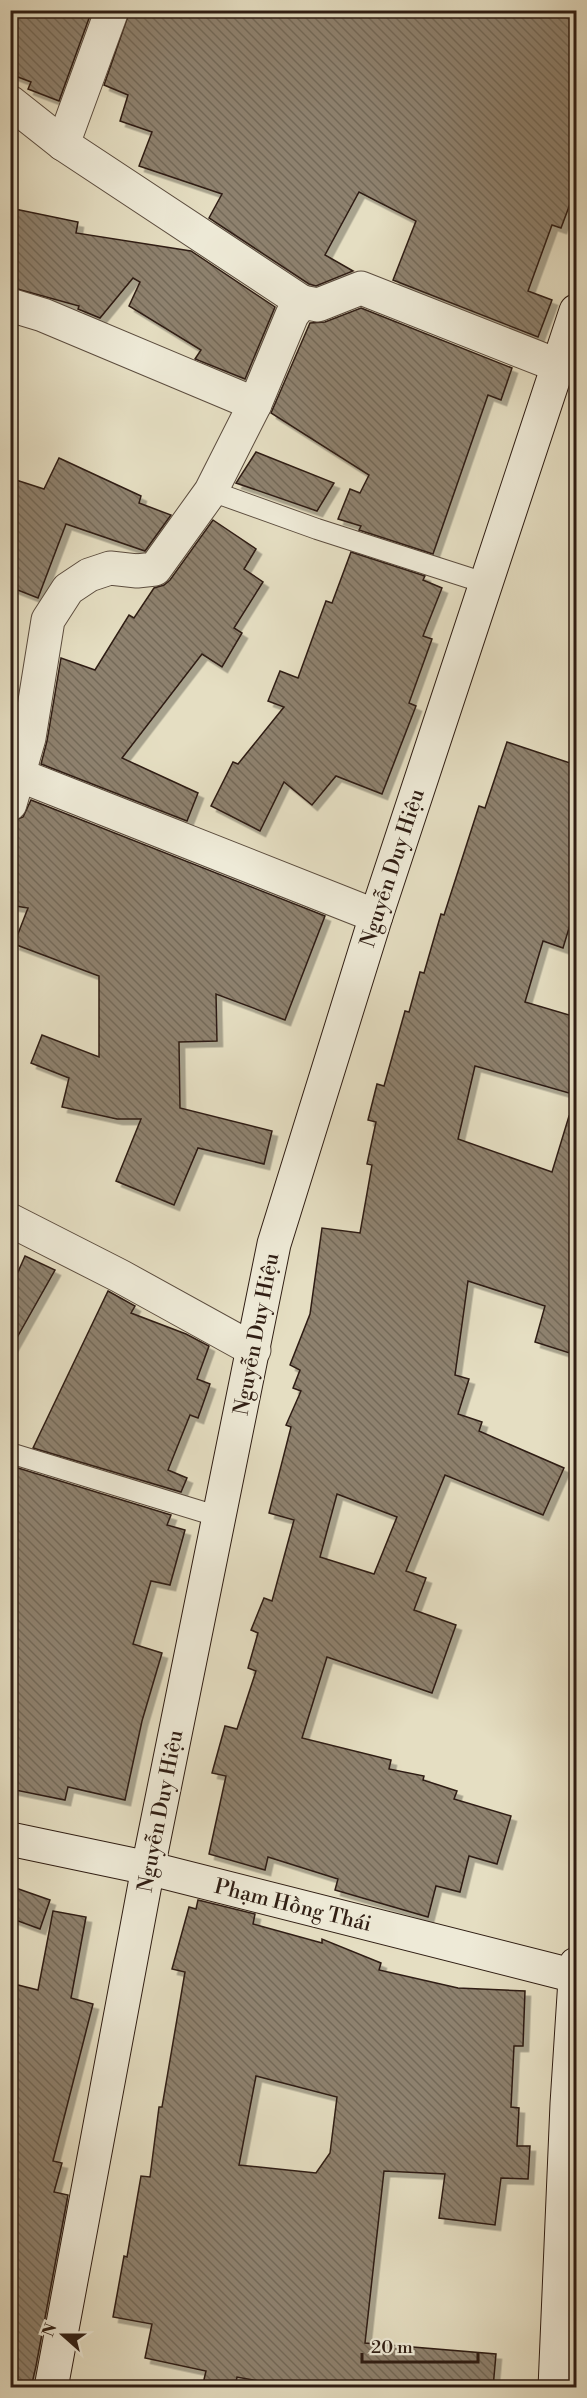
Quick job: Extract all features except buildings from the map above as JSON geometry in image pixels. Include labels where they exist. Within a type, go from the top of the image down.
[{"type":"street","points":[[63,144],[112,10]]},
{"type":"street","points":[[10,102],[63,144],[302,302],[318,304],[361,288],[568,366]]},
{"type":"street","points":[[302,302],[292,315],[255,404],[211,491],[154,569],[137,572],[110,568],[89,575],[68,589],[48,620],[23,690],[29,738],[14,790],[376,916]]},
{"type":"street","points":[[10,305],[43,315],[255,404]]},
{"type":"street","name":"Nguyễn Duy Hiệu","points":[[51,2388],[148,1868],[274,1244],[376,916],[488,584],[568,366],[576,311]]},
{"type":"street","points":[[10,1220],[254,1350]]},
{"type":"street","name":"Phạm Hồng Thái","points":[[10,1839],[148,1868],[576,1970]]},
{"type":"street","points":[[555,2388],[572,2105],[576,1970]]},
{"type":"lane","points":[[211,491],[317,529],[488,584]]},
{"type":"lane","points":[[10,1453],[220,1517]]}]
